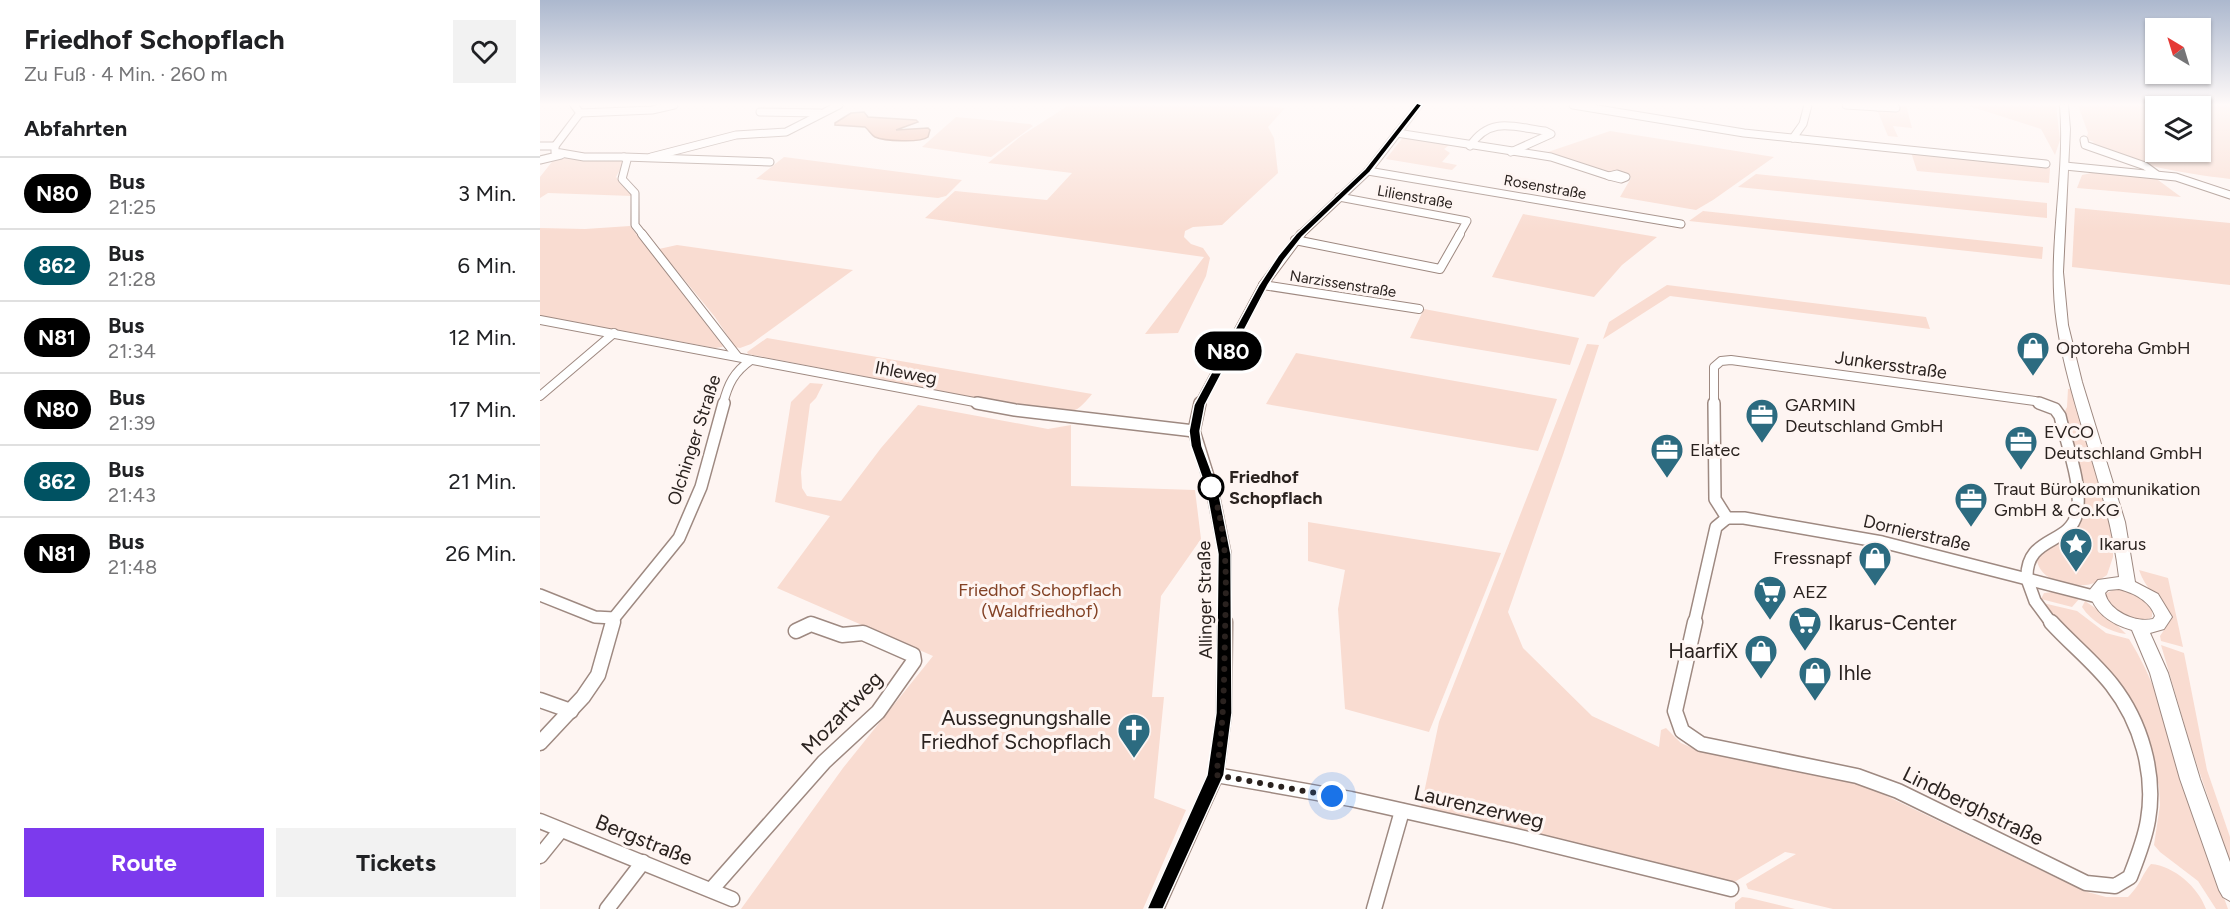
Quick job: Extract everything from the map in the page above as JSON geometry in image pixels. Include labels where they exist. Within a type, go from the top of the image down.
[{"type":"street","points":[[555,147],[555,152],[561,155]]},
{"type":"street","points":[[651,157],[688,147]]},
{"type":"street","name":"Allinger Straße","points":[[1156,909],[1216,775],[1224,713],[1225,554],[1220,520],[1212,489],[1199,455],[1194,431],[1199,405],[1263,285],[1295,240],[1368,171],[1386,147]]},
{"type":"street","points":[[1479,147],[1557,159],[1609,176]]},
{"type":"street","points":[[1510,152],[1520,147]]},
{"type":"street","points":[[1881,147],[2046,165]]},
{"type":"street","points":[[2066,147],[2057,264],[2059,298],[2067,345],[2118,524],[2128,585]]},
{"type":"street","points":[[2089,147],[2145,166],[2156,174]]},
{"type":"street","points":[[540,160],[561,155],[770,162]]},
{"type":"street","name":"Olchinger Straße","points":[[624,157],[628,165],[622,178],[635,193],[635,225],[737,356]]},
{"type":"street","points":[[2065,166],[2156,174],[2184,180],[2230,195]]},
{"type":"street","name":"Rosenstraße","points":[[1368,171],[1681,224]]},
{"type":"street","name":"Lilienstraße","points":[[1295,240],[1440,269],[1467,221],[1339,197]]},
{"type":"street","name":"Narzissenstraße","points":[[1263,285],[1419,309]]},
{"type":"street","name":"Ihleweg","points":[[540,320],[1015,411],[1194,431]]},
{"type":"street","points":[[540,396],[614,333]]},
{"type":"street","name":"Olchinger Straße","points":[[540,743],[571,711],[598,675],[614,618],[679,538],[701,487],[728,386],[737,370],[751,360]]},
{"type":"street","name":"Junkersstraße","points":[[1727,518],[1715,499],[1714,367],[1719,362],[1731,360],[2042,402],[2060,416],[2077,488],[2076,517],[2069,527],[2036,548],[2029,557],[2026,579]]},
{"type":"street","name":"Lindberghstraße","points":[[1727,518],[1716,527],[1675,711],[1682,731],[1710,747],[1857,776],[1898,791],[2086,883],[2114,887],[2124,884],[2130,877],[2140,848],[2150,805],[2150,786],[2138,735],[2117,691],[2095,665],[2040,610],[2029,591],[2026,579]]},
{"type":"street","name":"Dornierstraße","points":[[1727,518],[1744,518],[1866,538],[2097,597]]},
{"type":"street","points":[[2104,584],[2128,585],[2149,596],[2163,610],[2163,622],[2157,626],[2138,626],[2111,614],[2097,597],[2097,591],[2104,584]]},
{"type":"street","points":[[540,595],[595,617],[614,618]]},
{"type":"street","name":"Mozartweg","points":[[711,890],[824,762],[878,712],[914,661],[913,655],[863,633],[842,635],[811,624],[796,631]]},
{"type":"street","points":[[2138,626],[2159,673],[2190,779],[2230,890]]},
{"type":"street","points":[[540,700],[571,711]]},
{"type":"street","name":"Laurenzerweg","points":[[1216,775],[1352,799],[1731,889]]},
{"type":"street","points":[[1374,909],[1402,811]]},
{"type":"street","name":"Bergstraße","points":[[540,821],[732,899]]},
{"type":"street","points":[[540,855],[561,830]]},
{"type":"street","points":[[607,909],[643,862]]},
{"type":"green space","points":[[925,147],[1004,147],[991,157]]},
{"type":"green space","points":[[1007,147],[1275,147],[1278,173],[1222,225],[1193,227],[1185,231],[1184,237],[1191,244],[1203,248],[1210,258],[1206,276],[1178,333],[1145,334],[1204,257],[925,218],[955,191],[1047,200],[1072,173],[988,163]]},
{"type":"green space","points":[[1395,147],[1446,147],[1444,149],[1450,153],[1442,162],[1457,165],[1452,170],[1386,159]]},
{"type":"green space","points":[[1561,147],[1714,147],[1774,157],[1696,210],[1620,197],[1631,178],[1629,176],[1610,174],[1542,154]]},
{"type":"green space","points":[[2051,147],[2058,147],[2055,155]]},
{"type":"green space","points":[[2101,147],[2145,147],[2145,162],[2211,162],[2211,147],[2230,147],[2230,179],[2176,171],[2124,157]]},
{"type":"green space","points":[[1910,149],[2035,163],[2050,168],[2049,183],[1917,171]]},
{"type":"green space","points":[[562,156],[621,160],[623,164],[616,177],[632,196],[548,193],[540,198],[540,177],[555,158]]},
{"type":"green space","points":[[784,157],[962,180],[946,196],[938,198],[756,179]]},
{"type":"green space","points":[[2096,172],[2154,177],[2181,197],[2077,188],[2082,175]]},
{"type":"green space","points":[[1756,174],[2047,203],[2047,218],[1738,187]]},
{"type":"green space","points":[[2075,208],[2230,223],[2230,285],[2072,267]]},
{"type":"green space","points":[[1703,211],[2043,247],[2042,259],[1689,221]]},
{"type":"green space","points":[[1523,214],[1657,237],[1622,265],[1594,297],[1492,277]]},
{"type":"green space","points":[[630,226],[722,347],[715,348],[540,317],[540,228],[585,229]]},
{"type":"green space","points":[[677,245],[853,270],[751,344],[740,348],[735,347],[715,317],[659,249]]},
{"type":"green space","points":[[1667,285],[1926,317],[1930,329],[1670,296],[1603,339],[1609,322]]},
{"type":"green space","points":[[1424,309],[1579,338],[1570,365],[1410,338]]},
{"type":"green space","points":[[767,338],[1092,394],[1081,406],[1072,411],[1046,411],[748,354],[747,352]]},
{"type":"green space","points":[[1587,344],[1599,345],[1508,612],[1523,648],[1592,716],[1659,747],[1661,730],[1666,728],[1681,743],[1699,751],[1795,769],[1866,786],[2084,891],[2106,897],[2128,897],[2151,864],[2160,866],[2184,879],[2197,893],[2206,909],[1833,909],[1748,889],[1746,884],[1796,854],[1785,852],[1731,884],[1501,824],[1421,807],[1439,722]]},
{"type":"green space","points":[[1296,353],[1557,399],[1538,451],[1266,404]]},
{"type":"green space","name":"Friedhof Schopflach (Waldfriedhof)","points":[[810,383],[823,384],[810,404],[801,472],[802,488],[807,496],[841,501],[881,448],[918,405],[1048,429],[1071,425],[1071,486],[1195,490],[1201,539],[1161,596],[1152,697],[1164,697],[1154,798],[1186,810],[1143,909],[741,909],[843,768],[933,656],[777,588],[830,516],[775,502],[791,402]]},
{"type":"green space","points":[[2073,388],[2113,532],[2113,557],[2107,575],[2097,582],[2078,585],[2063,583],[2049,577],[2039,568],[2037,561],[2046,548],[2073,529],[2084,513],[2077,463],[2064,413],[2067,407],[2068,389]]},
{"type":"green space","points":[[1308,522],[1501,553],[1429,732],[1345,709],[1338,609],[1345,570],[1308,561]]},
{"type":"green space","points":[[2139,570],[2168,578],[2183,647],[2161,641],[2160,636],[2170,618],[2145,583]]},
{"type":"green space","points":[[2115,589],[2126,590],[2140,597],[2152,608],[2152,617],[2138,620],[2124,616],[2105,594]]},
{"type":"green space","points":[[2053,592],[2079,599],[2072,607],[2041,599],[2044,593]]},
{"type":"green space","points":[[2085,601],[2110,618],[2126,634],[2113,631],[2096,622],[2082,607]]},
{"type":"green space","points":[[2043,603],[2077,611],[2106,633],[2129,639],[2150,678],[2158,699],[2200,831],[2228,909],[2216,909],[2198,881],[2154,845],[2160,805],[2159,786],[2145,734]]},
{"type":"green space","points":[[2161,645],[2184,653],[2207,770],[2230,837],[2230,862],[2191,747]]},
{"type":"green space","points":[[1742,897],[1795,909],[1735,909],[1735,903]]},
{"type":"bus line","name":"N80","points":[[1156,909],[1216,775],[1224,713],[1225,554],[1220,520],[1212,489],[1203,469],[1194,431],[1199,405],[1263,285],[1281,258],[1322,213],[1368,171],[1385,147]]},
{"type":"place","name":"Optoreha GmbH","points":[[2033,377]]},
{"type":"place","name":"GARMIN Deutschland GmbH","points":[[1762,444]]},
{"type":"place","name":"EVCO Deutschland GmbH","points":[[2021,471]]},
{"type":"place","name":"Elatec","points":[[1667,479]]},
{"type":"place","name":"Friedhof Schopflach","points":[[1211,487]]},
{"type":"place","name":"Traut Bürokommunikation GmbH & Co.KG","points":[[1971,528]]},
{"type":"place","name":"Ikarus","points":[[2076,573]]},
{"type":"place","name":"Fressnapf","points":[[1875,587]]},
{"type":"place","name":"AEZ","points":[[1770,621]]},
{"type":"place","name":"Ikarus-Center","points":[[1805,652]]},
{"type":"place","name":"HaarfiX","points":[[1761,680]]},
{"type":"place","name":"Ihle","points":[[1815,702]]},
{"type":"place","name":"Aussegnungshalle Friedhof Schopflach","points":[[1134,759]]},
{"type":"route","points":[[1211,487],[1220,520],[1225,554],[1224,713],[1216,775],[1332,796]]}]
